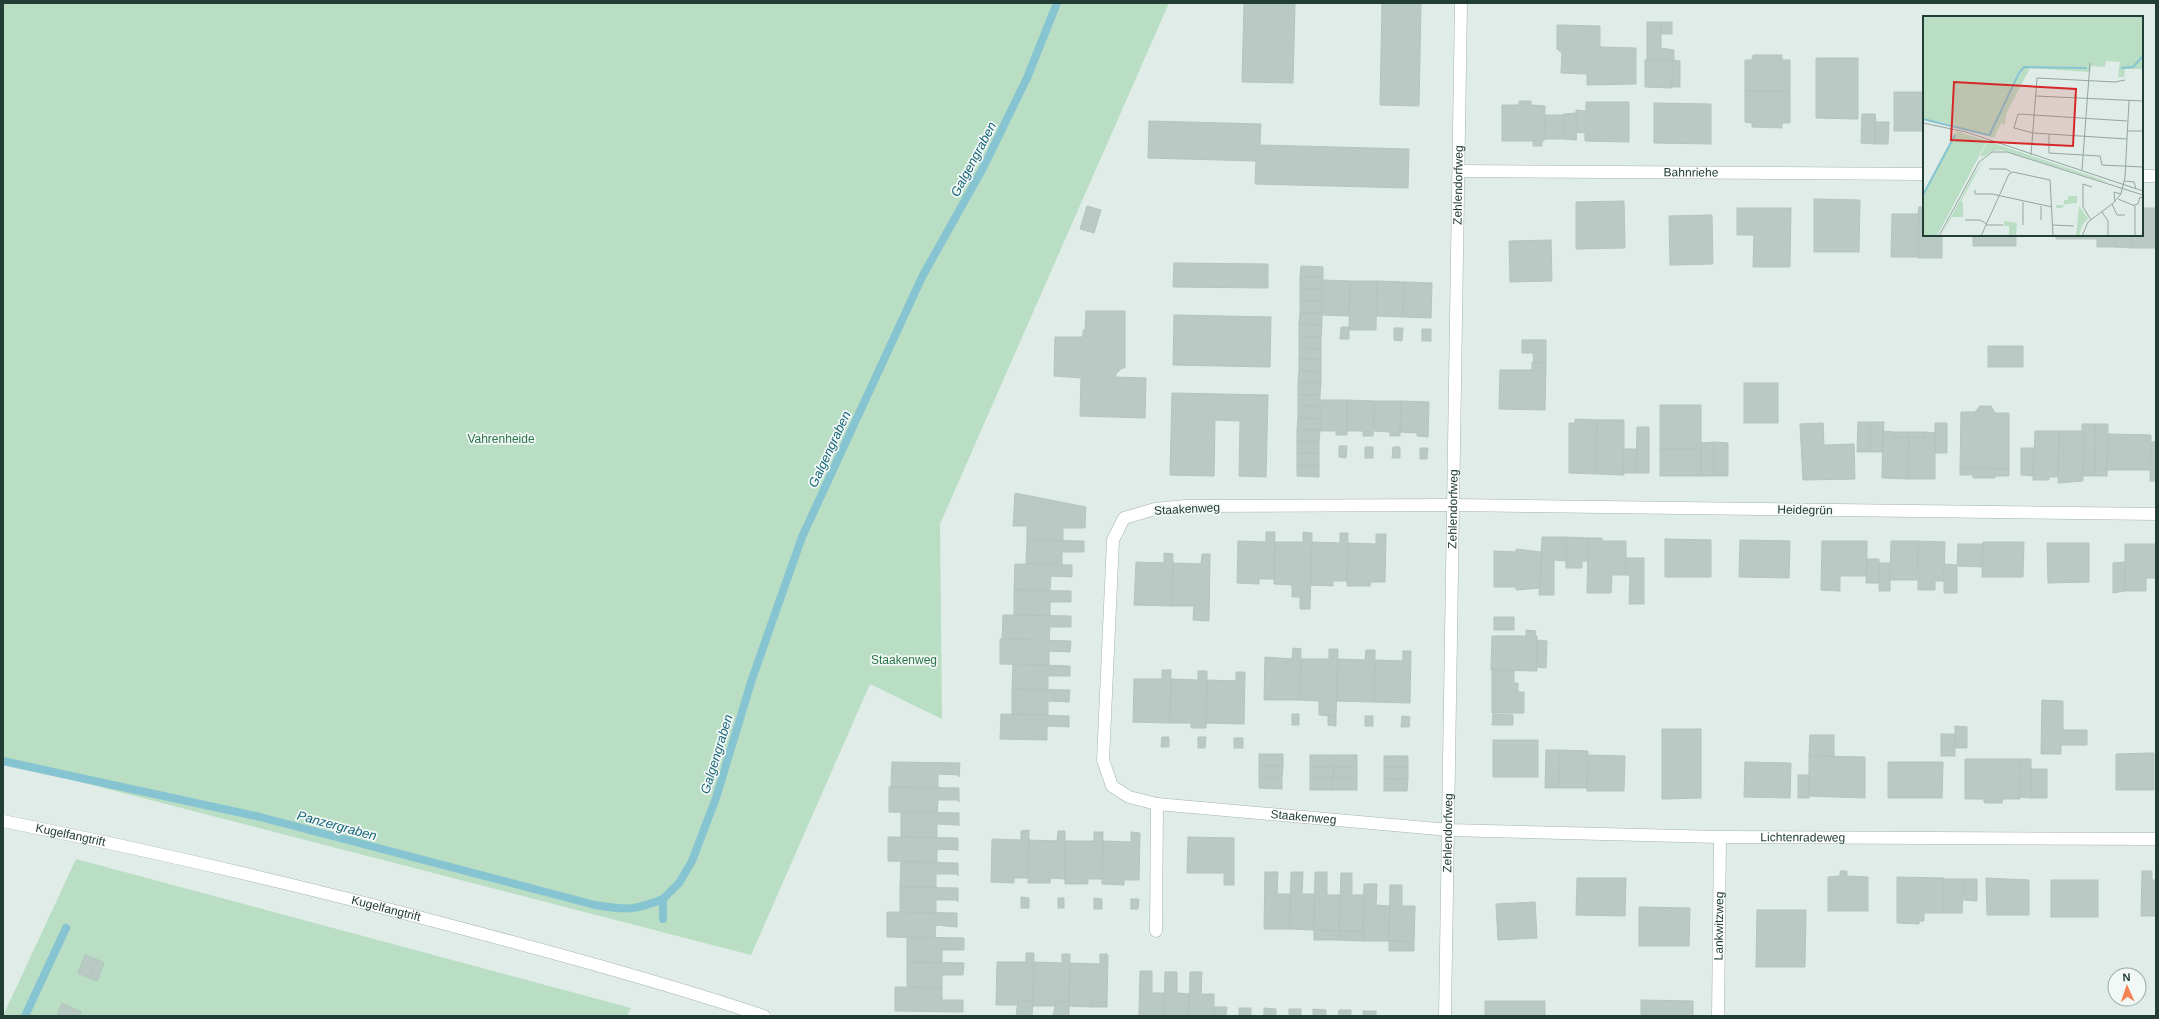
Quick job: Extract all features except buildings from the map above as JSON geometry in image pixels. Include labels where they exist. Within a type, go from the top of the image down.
[{"type":"street","name":"Zehlendorfweg","points":[[1445,1016],[1461,3]]},
{"type":"street","name":"Bahnriehe","points":[[1459,171],[1923,174]]},
{"type":"street","points":[[2143,176],[2156,176]]},
{"type":"street","name":"Heidegrün","points":[[1453,505],[2156,514]]},
{"type":"street","name":"Staakenweg","points":[[1449,830],[1157,804],[1129,796],[1112,786],[1104,760],[1113,540],[1124,518],[1155,509],[1185,506],[1453,505]]},
{"type":"street","points":[[1156,931],[1157,804]]},
{"type":"street","name":"Kugelfangtrift","points":[[3,821],[94,839],[239,872],[422,918],[658,982],[764,1016]]},
{"type":"street","name":"Lichtenradeweg","points":[[1449,830],[1720,837],[2156,839]]},
{"type":"street","name":"Lankwitzweg","points":[[1718,1016],[1720,837]]},
{"type":"green space","name":"Vahrenheide","points":[[3,3],[1169,3],[940,524],[942,719],[870,684],[751,955],[3,762]]},
{"type":"green space","points":[[76,859],[631,1008],[627,1016],[3,1016]]},
{"type":"waterway","name":"Galgengraben","points":[[663,919],[663,899],[679,883],[692,861],[716,798],[752,679],[802,537],[922,277],[983,168],[1027,78],[1057,3]]},
{"type":"waterway","name":"Panzergraben","points":[[3,761],[260,817],[595,905],[614,908],[629,908],[644,906],[663,899]]},
{"type":"waterway","points":[[25,1016],[66,928]]}]
